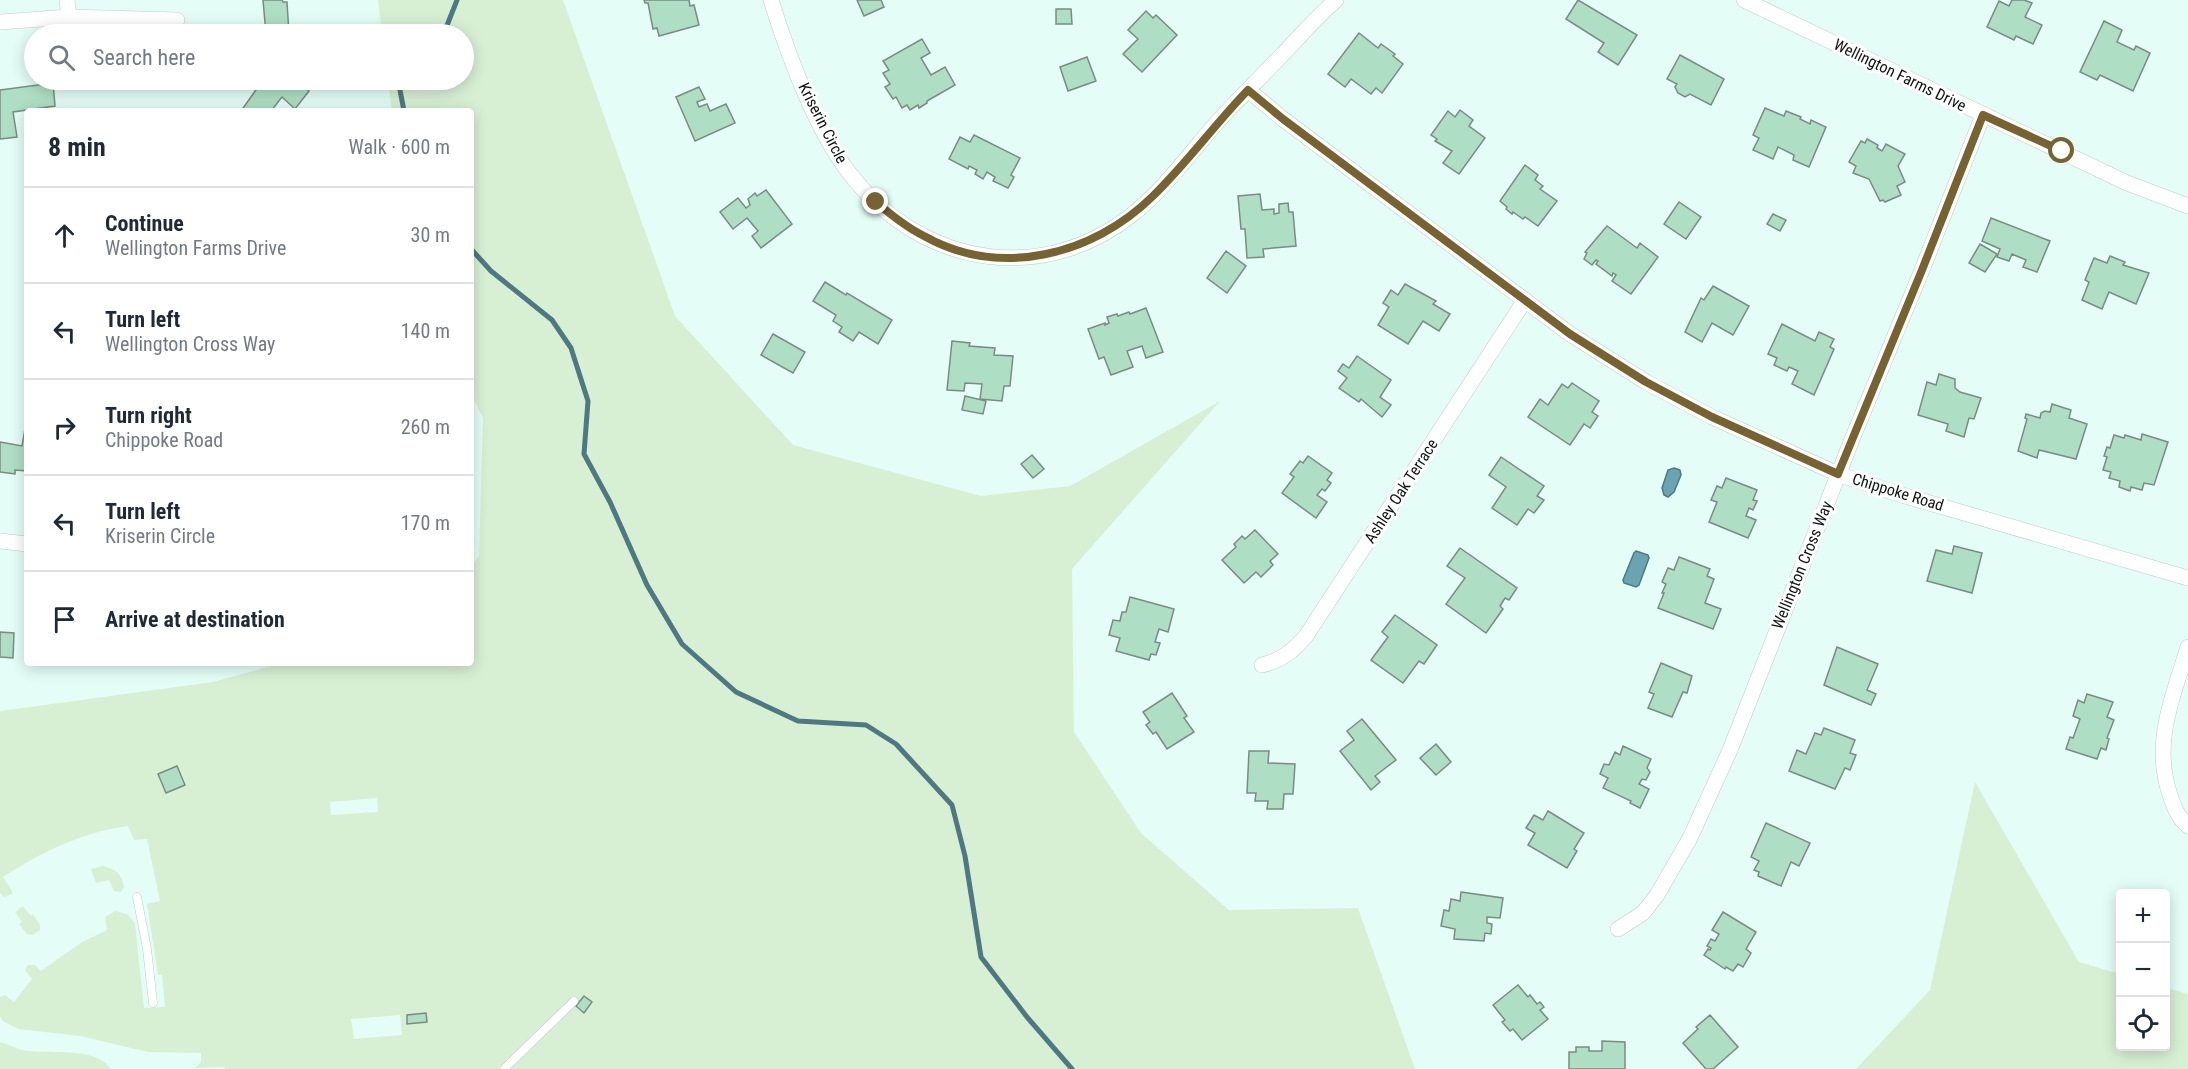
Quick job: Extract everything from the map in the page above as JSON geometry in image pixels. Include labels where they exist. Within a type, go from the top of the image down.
[{"type":"street","points":[[67,0],[69,17]]},
{"type":"street","name":"Kriserin Circle","points":[[771,0],[804,88],[827,138],[855,180],[876,202],[900,222],[954,249],[984,257],[1019,258],[1048,254],[1082,244],[1108,231],[1132,214],[1155,195],[1248,90],[1336,0]]},
{"type":"street","name":"Wellington Farms Drive","points":[[1743,0],[2127,183],[2188,206]]},
{"type":"street","points":[[0,22],[69,17],[177,20]]},
{"type":"street","name":"Chippoke Road","points":[[1248,90],[1283,119],[1570,334],[1646,382],[1712,417],[1838,474],[1902,495],[2188,578]]},
{"type":"street","name":"Wellington Cross Way","points":[[1618,929],[1643,913],[1658,895],[1690,838],[1730,750],[1838,474],[1983,115]]},
{"type":"street","name":"Ashley Oak Terrace","points":[[1262,665],[1278,661],[1306,636],[1525,300]]},
{"type":"street","points":[[0,541],[24,544]]},
{"type":"street","points":[[2188,647],[2165,727],[2162,747],[2167,786],[2174,809],[2188,826]]},
{"type":"lane","points":[[137,897],[147,949],[153,1003]]},
{"type":"lane","points":[[504,1069],[574,1001]]},
{"type":"green space","points":[[378,0],[563,0],[675,316],[793,445],[981,496],[1070,486],[1220,401],[1072,569],[1074,732],[1141,833],[1229,910],[1358,908],[1415,1069],[195,1068],[201,1062],[201,1053],[148,1052],[80,1036],[18,1029],[3,1021],[0,1016],[0,997],[5,995],[14,1002],[32,979],[25,970],[28,965],[35,965],[41,971],[82,942],[107,930],[105,917],[115,911],[127,914],[135,923],[144,1008],[165,1007],[162,975],[158,975],[147,904],[160,901],[147,839],[134,840],[128,826],[79,838],[48,851],[3,877],[12,894],[4,897],[0,893],[0,711],[213,682],[272,666],[474,666],[474,562],[479,556],[483,418],[474,399],[474,108],[392,108],[389,90],[474,90],[474,24],[381,24]],"holes":[[[377,798],[378,812],[331,815],[330,802]],[[400,1015],[402,1035],[354,1039],[351,1019]]]},
{"type":"green space","points":[[1975,782],[2079,962],[2116,973],[2116,1051],[2170,1051],[2170,989],[2188,994],[2188,1069],[1856,1069],[1930,990]]},
{"type":"green space","points":[[103,866],[120,875],[124,887],[121,892],[114,891],[109,880],[96,883],[91,869]]},
{"type":"green space","points":[[23,906],[31,916],[33,914],[40,925],[40,930],[32,935],[27,934],[19,924],[22,922],[15,912]]},
{"type":"green space","points":[[0,1042],[22,1050],[82,1054],[104,1061],[111,1069],[0,1069]]},
{"type":"water","points":[[1674,468],[1680,470],[1681,475],[1674,492],[1668,497],[1664,495],[1662,488],[1668,470]]},
{"type":"water","points":[[1636,551],[1648,555],[1649,558],[1639,585],[1636,587],[1624,583],[1623,580]]},
{"type":"building","points":[[263,0],[287,2],[288,24],[265,24]]},
{"type":"building","points":[[644,0],[689,0],[690,6],[694,5],[699,25],[659,36],[657,28],[653,29],[648,3]]},
{"type":"building","points":[[857,0],[881,0],[884,7],[864,16]]},
{"type":"building","points":[[1578,0],[1637,35],[1618,65],[1598,52],[1604,43],[1566,19]]},
{"type":"building","points":[[2012,0],[2032,3],[2025,17],[2042,25],[2033,44],[2016,36],[2014,40],[1987,27],[1999,1],[2009,6]]},
{"type":"building","points":[[1056,9],[1071,9],[1072,24],[1056,24]]},
{"type":"building","points":[[1146,11],[1153,18],[1156,15],[1177,35],[1142,72],[1123,54],[1138,39],[1128,30]]},
{"type":"building","points":[[2104,21],[2122,30],[2117,42],[2134,50],[2136,46],[2150,53],[2133,91],[2100,75],[2097,80],[2080,72]]},
{"type":"building","points":[[1359,33],[1378,48],[1381,44],[1395,54],[1393,56],[1403,64],[1382,93],[1376,88],[1371,94],[1351,79],[1345,87],[1328,74]]},
{"type":"building","points":[[922,39],[930,53],[921,58],[931,75],[945,67],[955,85],[919,108],[918,105],[910,110],[907,105],[902,108],[896,97],[893,99],[885,87],[890,84],[883,73],[889,70],[883,61]]},
{"type":"building","points":[[1680,55],[1724,79],[1711,105],[1690,94],[1685,97],[1678,93],[1675,87],[1677,84],[1667,79]]},
{"type":"building","points":[[1087,57],[1096,81],[1068,91],[1060,67]]},
{"type":"building","points":[[24,87],[24,90],[54,90],[55,106],[24,108],[24,110],[13,112],[17,137],[0,139],[0,90]]},
{"type":"building","points":[[699,87],[705,99],[697,102],[699,107],[707,104],[710,111],[726,104],[735,123],[695,141],[676,97]]},
{"type":"building","points":[[256,90],[309,91],[296,108],[282,97],[273,108],[243,108]]},
{"type":"building","points":[[1765,108],[1784,116],[1786,111],[1801,117],[1800,119],[1810,124],[1811,120],[1826,127],[1809,167],[1793,160],[1794,155],[1778,147],[1773,159],[1753,150],[1759,138],[1753,135]]},
{"type":"building","points":[[1460,110],[1473,120],[1469,126],[1485,138],[1459,174],[1443,163],[1452,151],[1435,141],[1437,139],[1431,135],[1448,111],[1455,117]]},
{"type":"building","points":[[974,135],[1020,158],[1011,175],[1014,177],[1008,188],[993,181],[995,177],[987,172],[983,179],[975,174],[977,170],[969,166],[968,169],[949,159],[960,137],[970,142]]},
{"type":"building","points":[[1867,139],[1878,145],[1877,148],[1882,151],[1886,144],[1905,154],[1898,166],[1905,182],[1897,186],[1901,195],[1885,202],[1880,201],[1869,179],[1853,173],[1856,166],[1849,162],[1861,141],[1865,143]]},
{"type":"building","points":[[1525,165],[1538,175],[1535,180],[1543,186],[1540,189],[1557,201],[1538,226],[1525,217],[1523,219],[1513,212],[1512,214],[1500,201]]},
{"type":"building","points":[[766,190],[792,224],[761,248],[752,236],[758,231],[747,218],[733,229],[720,212],[738,198],[746,208],[750,205],[748,199],[755,193],[757,196]]},
{"type":"building","points":[[1260,194],[1262,210],[1274,209],[1274,214],[1279,213],[1279,204],[1288,203],[1289,212],[1293,212],[1296,246],[1263,249],[1264,257],[1247,258],[1245,229],[1241,229],[1238,196]]},
{"type":"building","points":[[1679,202],[1701,217],[1686,239],[1664,224]]},
{"type":"building","points":[[1773,214],[1786,220],[1780,231],[1767,224]]},
{"type":"building","points":[[1991,218],[2050,241],[2037,272],[2023,267],[2026,260],[2012,254],[2009,261],[1997,257],[2000,249],[1982,241]]},
{"type":"building","points":[[1607,226],[1637,248],[1640,243],[1658,257],[1631,294],[1612,281],[1616,275],[1613,273],[1612,276],[1596,264],[1598,261],[1596,260],[1592,265],[1584,259],[1587,253],[1585,252]]},
{"type":"building","points":[[1980,244],[1997,254],[1985,272],[1969,263]]},
{"type":"building","points":[[1226,251],[1246,266],[1227,293],[1207,278]]},
{"type":"building","points":[[2110,256],[2125,262],[2123,265],[2149,273],[2136,304],[2109,292],[2102,309],[2082,300],[2089,282],[2085,280],[2094,258],[2107,263]]},
{"type":"building","points":[[825,282],[892,320],[878,344],[859,332],[853,341],[839,332],[842,327],[833,321],[836,315],[813,301]]},
{"type":"building","points":[[1405,284],[1436,301],[1433,304],[1450,314],[1439,331],[1423,321],[1408,344],[1378,325],[1389,307],[1383,303],[1391,290],[1398,295]]},
{"type":"building","points":[[1713,286],[1749,306],[1733,335],[1712,323],[1702,342],[1685,332],[1701,298],[1704,300]]},
{"type":"building","points":[[1146,308],[1163,352],[1146,358],[1142,346],[1127,351],[1133,367],[1111,375],[1104,357],[1099,359],[1088,329],[1109,323],[1107,317],[1129,312],[1130,314]]},
{"type":"building","points":[[1782,324],[1815,341],[1819,332],[1834,339],[1830,347],[1834,349],[1814,395],[1792,384],[1798,371],[1789,367],[1787,371],[1774,365],[1777,358],[1768,354]]},
{"type":"building","points":[[773,334],[805,352],[793,373],[761,355]]},
{"type":"building","points":[[952,341],[970,343],[969,346],[995,348],[994,355],[1013,356],[1010,386],[1004,386],[1002,401],[980,399],[982,384],[965,383],[964,391],[947,390]]},
{"type":"building","points":[[1357,356],[1391,380],[1380,397],[1391,405],[1382,417],[1361,399],[1359,402],[1339,388],[1347,378],[1338,371],[1343,364],[1349,368]]},
{"type":"building","points":[[1939,374],[1955,379],[1955,388],[1960,392],[1981,398],[1974,419],[1969,418],[1964,437],[1946,431],[1948,424],[1918,415],[1927,382],[1936,385]]},
{"type":"building","points":[[1572,383],[1599,401],[1592,412],[1598,416],[1590,428],[1584,424],[1570,445],[1528,417],[1540,399],[1548,405],[1562,384],[1568,388]]},
{"type":"building","points":[[965,396],[986,401],[983,414],[962,410]]},
{"type":"building","points":[[2052,404],[2071,410],[2069,418],[2087,424],[2076,459],[2039,450],[2037,458],[2018,451],[2027,419],[2026,414],[2040,418],[2041,413],[2050,412]]},
{"type":"building","points":[[2142,434],[2168,442],[2154,485],[2144,483],[2142,490],[2131,487],[2130,491],[2119,487],[2120,481],[2109,478],[2111,472],[2103,470],[2107,457],[2104,456],[2107,447],[2110,448],[2114,435],[2124,438],[2125,435],[2141,440]]},
{"type":"building","points":[[24,435],[24,471],[15,470],[15,474],[0,472],[0,442],[22,446]]},
{"type":"building","points":[[1032,455],[1044,469],[1033,478],[1021,464]]},
{"type":"building","points":[[1308,456],[1332,473],[1327,480],[1331,483],[1325,491],[1322,489],[1317,495],[1327,502],[1316,518],[1282,493],[1294,477],[1290,474],[1300,461],[1303,463]]},
{"type":"building","points":[[1501,457],[1544,486],[1537,496],[1544,500],[1534,513],[1528,509],[1517,525],[1492,508],[1506,487],[1489,475]]},
{"type":"building","points":[[1726,478],[1757,490],[1753,500],[1757,501],[1753,510],[1749,508],[1746,516],[1756,520],[1748,538],[1709,522],[1717,502],[1711,500],[1717,486],[1722,488]]},
{"type":"building","points":[[1255,530],[1278,554],[1270,561],[1273,565],[1261,577],[1256,572],[1244,583],[1222,560],[1236,547],[1234,544],[1242,536],[1245,539]]},
{"type":"building","points":[[1954,546],[1982,553],[1972,593],[1927,581],[1936,550],[1952,554]]},
{"type":"building","points":[[1460,548],[1517,588],[1509,600],[1505,598],[1500,606],[1503,609],[1486,633],[1446,604],[1465,578],[1447,566]]},
{"type":"building","points":[[1679,557],[1710,569],[1707,576],[1714,579],[1705,603],[1721,609],[1713,629],[1658,608],[1666,584],[1662,582],[1668,568],[1674,570]]},
{"type":"building","points":[[1130,597],[1174,609],[1168,632],[1159,629],[1155,642],[1160,643],[1156,655],[1151,654],[1149,660],[1116,651],[1120,638],[1109,635],[1113,620],[1120,621],[1122,612],[1126,612]]},
{"type":"building","points":[[1395,615],[1437,645],[1424,664],[1419,661],[1403,683],[1371,660],[1388,637],[1382,632]]},
{"type":"building","points":[[0,632],[14,633],[13,658],[0,657]]},
{"type":"building","points":[[1837,647],[1878,664],[1867,690],[1876,694],[1871,705],[1824,685]]},
{"type":"building","points":[[1661,663],[1692,676],[1687,693],[1683,692],[1672,717],[1648,708],[1654,694],[1649,692]]},
{"type":"building","points":[[1172,693],[1187,716],[1184,718],[1194,732],[1167,749],[1156,732],[1153,734],[1146,725],[1150,722],[1143,712]]},
{"type":"building","points":[[2087,694],[2113,702],[2107,717],[2114,720],[2107,738],[2109,739],[2106,750],[2101,748],[2097,759],[2066,749],[2080,719],[2073,716],[2078,700],[2084,703]]},
{"type":"building","points":[[1362,719],[1396,760],[1375,776],[1380,782],[1371,790],[1340,751],[1354,740],[1347,731]]},
{"type":"building","points":[[1824,728],[1855,740],[1850,753],[1856,755],[1850,770],[1845,768],[1835,789],[1789,771],[1797,750],[1806,754],[1815,733],[1821,735]]},
{"type":"building","points":[[1436,744],[1451,762],[1436,775],[1420,758]]},
{"type":"building","points":[[1623,746],[1651,759],[1647,768],[1650,772],[1646,780],[1642,779],[1639,784],[1649,789],[1640,808],[1630,803],[1631,801],[1603,788],[1608,778],[1600,774],[1604,764],[1609,765],[1615,752],[1620,755]]},
{"type":"building","points":[[1249,751],[1269,751],[1268,763],[1295,764],[1293,794],[1284,794],[1283,809],[1267,809],[1268,801],[1255,801],[1256,793],[1247,793]]},
{"type":"building","points":[[177,766],[185,785],[166,793],[158,774]]},
{"type":"building","points":[[1548,811],[1584,833],[1574,849],[1577,851],[1567,868],[1528,845],[1535,833],[1526,828],[1534,815],[1543,820]]},
{"type":"building","points":[[1766,823],[1810,843],[1799,866],[1791,862],[1781,886],[1758,876],[1759,872],[1754,870],[1759,861],[1751,857]]},
{"type":"building","points":[[1461,892],[1503,898],[1500,918],[1487,917],[1487,923],[1492,924],[1491,934],[1485,933],[1484,941],[1454,939],[1455,929],[1441,926],[1444,910],[1449,911],[1451,899],[1460,901]]},
{"type":"building","points":[[1723,912],[1756,932],[1746,949],[1751,953],[1743,967],[1738,964],[1733,971],[1726,967],[1725,969],[1704,955],[1711,948],[1707,946],[1711,939],[1715,941],[1719,934],[1712,930]]},
{"type":"building","points":[[1518,985],[1537,1004],[1540,1002],[1544,1007],[1540,1010],[1548,1019],[1522,1040],[1513,1029],[1510,1031],[1502,1022],[1505,1020],[1493,1005]]},
{"type":"building","points":[[584,996],[592,1002],[584,1013],[576,1006]]},
{"type":"building","points":[[426,1013],[427,1022],[407,1024],[407,1015]]},
{"type":"building","points":[[1710,1015],[1738,1047],[1713,1069],[1706,1069],[1683,1043]]},
{"type":"building","points":[[1602,1041],[1625,1042],[1625,1069],[1569,1069],[1569,1052],[1576,1052],[1576,1047],[1589,1047],[1589,1051],[1602,1051]]},
{"type":"waterway","points":[[448,24],[457,0]]},
{"type":"waterway","points":[[400,90],[403,108]]},
{"type":"waterway","points":[[474,252],[491,271],[552,320],[571,348],[588,401],[584,454],[610,502],[647,585],[682,644],[736,692],[798,721],[866,725],[896,744],[952,805],[965,856],[981,957],[1027,1017],[1072,1069]]},
{"type":"route","points":[[876,202],[900,222],[926,237],[954,249],[984,257],[1019,258],[1048,254],[1082,244],[1108,231],[1155,195],[1248,90],[1283,119],[1570,334],[1646,382],[1712,417],[1838,474],[1983,115],[2062,151]]}]
